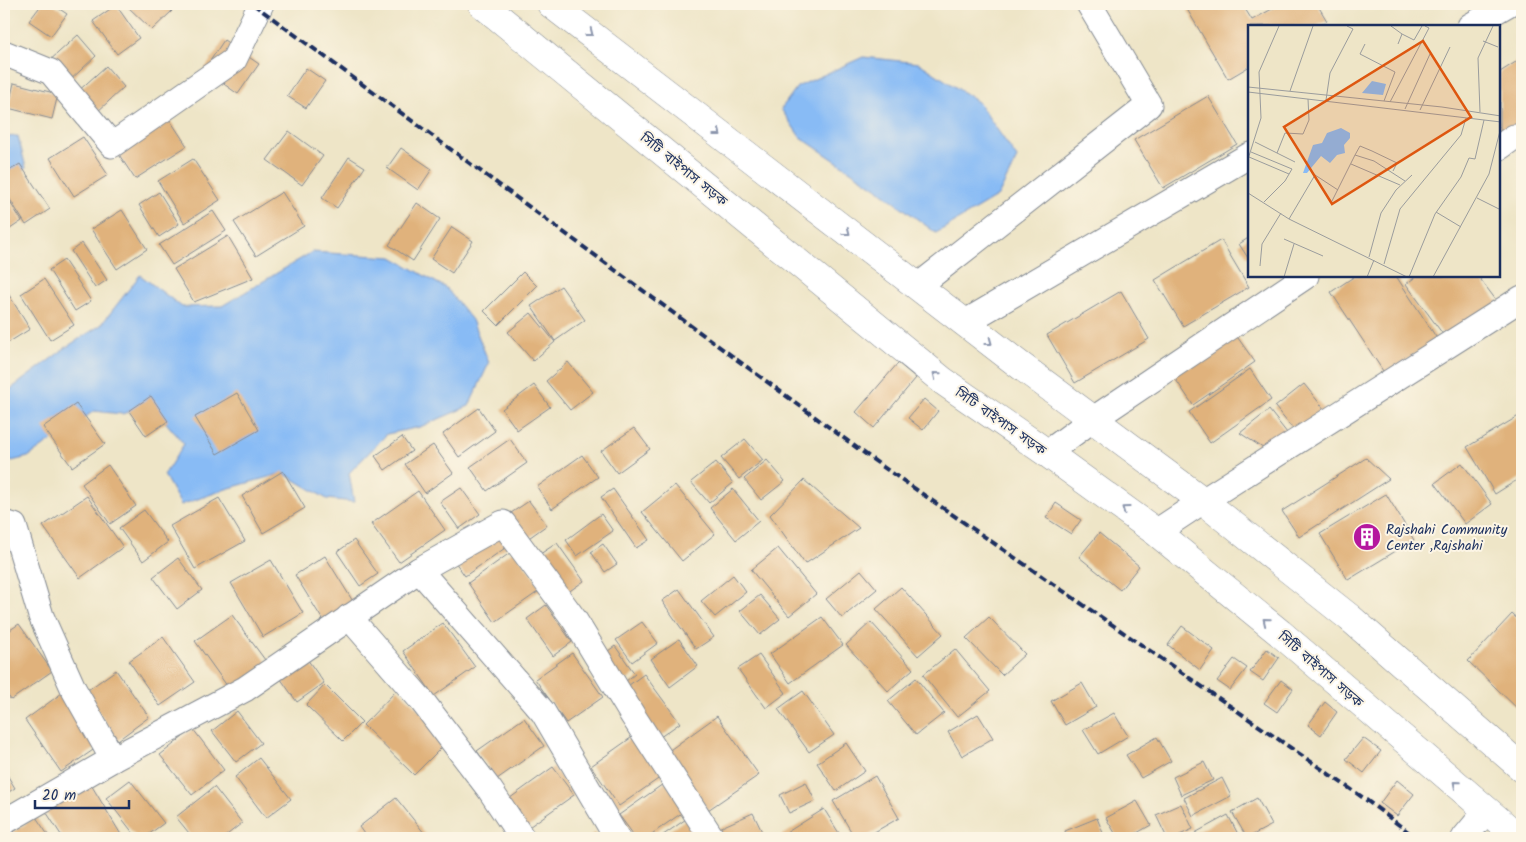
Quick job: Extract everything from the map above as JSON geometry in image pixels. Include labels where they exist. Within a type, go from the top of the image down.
[{"type":"main road","name":"সিটি বাইপাস সড়ক","points":[[482,4],[943,380],[1048,453],[1156,532],[1280,633],[1520,838]]},
{"type":"main road","points":[[551,4],[964,323],[1203,501],[1350,618],[1522,768]]},
{"type":"street","points":[[4,53],[51,72],[112,145],[234,60],[261,4]]},
{"type":"street","points":[[918,286],[1149,105],[1089,4]]},
{"type":"street","points":[[1472,25],[1508,4]]},
{"type":"street","points":[[964,323],[1248,156]]},
{"type":"street","points":[[1048,453],[1092,420],[1303,278]]},
{"type":"street","points":[[1156,532],[1522,298]]},
{"type":"street","points":[[4,523],[14,526],[41,616],[74,690],[113,759]]},
{"type":"street","points":[[4,822],[113,759],[245,689],[419,570],[503,523],[574,619],[633,716],[712,838]]},
{"type":"street","points":[[419,570],[543,712],[617,838]]},
{"type":"street","points":[[349,617],[422,701],[490,790],[522,838]]},
{"type":"street","points":[[1464,838],[1487,810]]},
{"type":"water","points":[[863,57],[919,63],[978,102],[1017,158],[998,196],[936,233],[876,188],[800,137],[781,109],[797,87]]},
{"type":"water","points":[[18,136],[26,168],[4,189],[4,137]]},
{"type":"water","points":[[312,252],[392,257],[446,288],[472,320],[489,363],[469,406],[420,427],[387,434],[349,473],[354,502],[327,499],[283,473],[226,489],[181,505],[164,475],[184,444],[151,405],[122,414],[94,411],[28,457],[4,463],[4,394],[68,346],[101,325],[140,275],[182,307],[222,306]]},
{"type":"building","points":[[42,4],[52,4],[67,14],[51,36],[29,21]]},
{"type":"building","points":[[125,4],[165,4],[172,11],[152,30]]},
{"type":"building","points":[[1184,4],[1242,4],[1252,20],[1281,4],[1317,4],[1327,21],[1319,25],[1248,25],[1248,67],[1228,79]]},
{"type":"building","points":[[116,5],[139,38],[117,54],[93,21]]},
{"type":"building","points":[[78,35],[96,56],[67,83],[48,62]]},
{"type":"building","points":[[224,40],[259,64],[238,94],[204,70]]},
{"type":"building","points":[[1522,58],[1522,121],[1501,134],[1501,71]]},
{"type":"building","points":[[106,66],[124,87],[95,114],[76,93]]},
{"type":"building","points":[[306,68],[325,81],[306,108],[287,96]]},
{"type":"building","points":[[14,83],[58,94],[52,119],[8,108]]},
{"type":"building","points":[[1208,96],[1237,144],[1163,188],[1134,140]]},
{"type":"building","points":[[166,114],[187,146],[135,179],[114,147]]},
{"type":"building","points":[[289,131],[323,156],[302,185],[267,160]]},
{"type":"building","points":[[83,137],[108,175],[74,196],[50,158]]},
{"type":"building","points":[[401,148],[432,169],[418,190],[387,168]]},
{"type":"building","points":[[349,157],[365,167],[337,208],[322,198]]},
{"type":"building","points":[[193,159],[220,200],[184,223],[158,181]]},
{"type":"building","points":[[20,164],[50,209],[26,225],[4,190],[4,174]]},
{"type":"building","points":[[159,192],[179,224],[159,237],[139,205]]},
{"type":"building","points":[[282,192],[304,226],[256,256],[234,222]]},
{"type":"building","points":[[4,193],[22,221],[4,233]]},
{"type":"building","points":[[417,203],[440,219],[413,261],[389,245]]},
{"type":"building","points":[[122,210],[147,249],[117,269],[91,229]]},
{"type":"building","points":[[213,211],[226,231],[172,265],[159,245]]},
{"type":"building","points":[[452,227],[473,241],[452,273],[431,259]]},
{"type":"building","points":[[228,236],[253,278],[194,302],[174,269]]},
{"type":"building","points":[[1248,238],[1248,258],[1239,244]]},
{"type":"building","points":[[1221,240],[1249,287],[1183,326],[1155,280]]},
{"type":"building","points":[[82,243],[107,280],[95,288],[71,251]]},
{"type":"building","points":[[64,260],[91,301],[75,311],[49,270]]},
{"type":"building","points":[[523,272],[537,286],[498,325],[484,311]]},
{"type":"building","points":[[1352,278],[1397,278],[1438,340],[1385,374],[1331,292]]},
{"type":"building","points":[[1414,278],[1480,278],[1499,304],[1448,341],[1406,284]]},
{"type":"building","points":[[44,279],[74,325],[50,340],[21,294]]},
{"type":"building","points":[[561,286],[585,320],[555,341],[531,306]]},
{"type":"building","points":[[4,287],[30,329],[6,344],[4,340]]},
{"type":"building","points":[[1121,291],[1149,339],[1075,383],[1047,335]]},
{"type":"building","points":[[531,313],[555,342],[533,361],[508,332]]},
{"type":"building","points":[[1233,331],[1255,362],[1193,405],[1172,374]]},
{"type":"building","points":[[568,362],[593,392],[570,410],[546,381]]},
{"type":"building","points":[[898,363],[916,378],[874,428],[856,412]]},
{"type":"building","points":[[1250,369],[1271,400],[1210,443],[1189,412]]},
{"type":"building","points":[[1304,384],[1325,410],[1296,433],[1275,407]]},
{"type":"building","points":[[534,385],[550,407],[517,430],[502,409]]},
{"type":"building","points":[[237,393],[259,430],[217,454],[195,417]]},
{"type":"building","points":[[151,396],[168,421],[146,436],[129,411]]},
{"type":"building","points":[[924,399],[938,411],[923,430],[908,418]]},
{"type":"building","points":[[76,404],[105,444],[72,467],[43,427]]},
{"type":"building","points":[[479,408],[495,431],[459,457],[443,434]]},
{"type":"building","points":[[1269,410],[1291,438],[1272,454],[1240,433]]},
{"type":"building","points":[[1522,414],[1522,477],[1495,494],[1467,447]]},
{"type":"building","points":[[634,428],[650,449],[617,473],[601,451]]},
{"type":"building","points":[[402,437],[412,451],[385,470],[375,456]]},
{"type":"building","points":[[510,439],[527,463],[487,491],[470,467]]},
{"type":"building","points":[[745,439],[763,460],[739,479],[721,458]]},
{"type":"building","points":[[433,445],[453,473],[425,493],[405,464]]},
{"type":"building","points":[[582,455],[598,477],[552,509],[537,487]]},
{"type":"building","points":[[1366,458],[1389,479],[1299,537],[1282,511]]},
{"type":"building","points":[[767,460],[785,481],[761,500],[744,479]]},
{"type":"building","points":[[716,462],[733,483],[709,503],[691,482]]},
{"type":"building","points":[[1462,463],[1492,504],[1465,524],[1435,483]]},
{"type":"building","points":[[108,465],[136,506],[110,524],[82,484]]},
{"type":"building","points":[[283,471],[305,508],[263,533],[242,496]]},
{"type":"building","points":[[804,480],[859,528],[805,564],[770,515]]},
{"type":"building","points":[[675,485],[715,534],[682,561],[642,512]]},
{"type":"building","points":[[461,488],[480,514],[459,529],[440,502]]},
{"type":"building","points":[[613,489],[649,540],[636,548],[601,497]]},
{"type":"building","points":[[733,489],[759,521],[736,540],[710,508]]},
{"type":"building","points":[[418,491],[445,530],[399,562],[371,524]]},
{"type":"building","name":"Rajshahi Community Center ,Rajshahi","points":[[1386,494],[1414,540],[1348,580],[1320,534]]},
{"type":"building","points":[[87,496],[123,547],[80,578],[43,526]]},
{"type":"building","points":[[219,498],[245,541],[195,569],[170,526]]},
{"type":"building","points":[[529,501],[547,525],[526,540],[508,515]]},
{"type":"building","points":[[1056,503],[1081,520],[1071,534],[1046,518]]},
{"type":"building","points":[[144,510],[168,542],[143,561],[119,528]]},
{"type":"building","points":[[601,514],[613,531],[577,556],[566,540]]},
{"type":"building","points":[[496,529],[508,546],[465,576],[453,559]]},
{"type":"building","points":[[1099,533],[1139,566],[1120,590],[1079,557]]},
{"type":"building","points":[[354,540],[378,574],[360,586],[337,552]]},
{"type":"building","points":[[557,543],[584,581],[564,595],[537,556]]},
{"type":"building","points":[[603,544],[617,564],[605,572],[591,552]]},
{"type":"building","points":[[778,548],[816,594],[789,616],[751,570]]},
{"type":"building","points":[[514,550],[542,589],[495,622],[468,583]]},
{"type":"building","points":[[325,556],[354,603],[324,622],[295,575]]},
{"type":"building","points":[[178,558],[202,590],[177,609],[153,577]]},
{"type":"building","points":[[271,560],[303,613],[263,637],[231,583]]},
{"type":"building","points":[[861,570],[877,589],[842,618],[826,599]]},
{"type":"building","points":[[733,575],[746,592],[715,617],[701,601]]},
{"type":"building","points":[[901,587],[943,634],[918,656],[876,609]]},
{"type":"building","points":[[679,589],[714,637],[696,649],[662,601]]},
{"type":"building","points":[[760,595],[780,619],[760,635],[740,611]]},
{"type":"building","points":[[546,605],[572,642],[553,656],[527,619]]},
{"type":"building","points":[[1512,614],[1522,623],[1522,713],[1468,661]]},
{"type":"building","points":[[232,615],[268,664],[230,690],[195,641]]},
{"type":"building","points":[[822,617],[843,645],[790,683],[770,654]]},
{"type":"building","points":[[989,617],[1025,654],[1002,675],[966,638]]},
{"type":"building","points":[[642,622],[658,643],[632,662],[616,640]]},
{"type":"building","points":[[871,622],[913,669],[888,691],[846,645]]},
{"type":"building","points":[[443,623],[475,667],[434,696],[403,651]]},
{"type":"building","points":[[19,624],[52,671],[11,700],[4,690],[4,634]]},
{"type":"building","points":[[1182,626],[1214,650],[1200,670],[1168,645]]},
{"type":"building","points":[[163,637],[195,682],[160,706],[129,661]]},
{"type":"building","points":[[679,639],[698,666],[670,687],[651,659]]},
{"type":"building","points":[[615,646],[635,674],[621,685],[601,656]]},
{"type":"building","points":[[955,649],[990,691],[957,717],[923,675]]},
{"type":"building","points":[[1267,649],[1279,658],[1263,681],[1250,672]]},
{"type":"building","points":[[572,653],[603,697],[566,723],[535,679]]},
{"type":"building","points":[[759,655],[786,693],[766,708],[738,669]]},
{"type":"building","points":[[305,656],[324,683],[297,702],[278,675]]},
{"type":"building","points":[[1234,659],[1247,668],[1230,690],[1217,681]]},
{"type":"building","points":[[116,670],[149,717],[118,740],[85,692]]},
{"type":"building","points":[[644,674],[680,723],[656,740],[621,691]]},
{"type":"building","points":[[916,678],[944,713],[916,735],[888,701]]},
{"type":"building","points":[[1281,680],[1293,689],[1277,712],[1264,703]]},
{"type":"building","points":[[1082,683],[1096,707],[1065,725],[1051,701]]},
{"type":"building","points":[[325,685],[362,722],[343,741],[306,705]]},
{"type":"building","points":[[398,689],[449,740],[414,775],[363,725]]},
{"type":"building","points":[[803,691],[834,735],[809,752],[778,709]]},
{"type":"building","points":[[62,693],[99,746],[61,772],[25,720]]},
{"type":"building","points":[[1325,702],[1337,712],[1321,735],[1308,725]]},
{"type":"building","points":[[237,711],[261,743],[236,762],[212,731]]},
{"type":"building","points":[[1114,713],[1128,736],[1098,754],[1083,730]]},
{"type":"building","points":[[978,714],[993,738],[962,756],[948,732]]},
{"type":"building","points":[[717,716],[759,775],[708,810],[667,752]]},
{"type":"building","points":[[524,718],[544,746],[497,779],[477,751]]},
{"type":"building","points":[[193,729],[224,770],[192,795],[160,755]]},
{"type":"building","points":[[635,735],[664,775],[619,806],[591,766]]},
{"type":"building","points":[[1157,737],[1171,761],[1141,778],[1126,755]]},
{"type":"building","points":[[1363,738],[1381,751],[1364,773],[1346,759]]},
{"type":"building","points":[[846,743],[865,771],[836,791],[817,763]]},
{"type":"building","points":[[259,758],[291,799],[266,818],[235,777]]},
{"type":"building","points":[[1204,762],[1213,780],[1181,795],[1173,777]]},
{"type":"building","points":[[553,767],[574,795],[526,829],[506,801]]},
{"type":"building","points":[[4,770],[15,788],[4,795]]},
{"type":"building","points":[[875,776],[899,818],[864,838],[855,838],[833,801]]},
{"type":"building","points":[[1222,778],[1231,796],[1193,816],[1184,798]]},
{"type":"building","points":[[130,780],[164,823],[144,838],[137,838],[106,798]]},
{"type":"building","points":[[1397,780],[1414,794],[1397,816],[1380,803]]},
{"type":"building","points":[[666,782],[686,810],[646,838],[636,838],[619,815]]},
{"type":"building","points":[[806,782],[815,801],[789,813],[780,795]]},
{"type":"building","points":[[90,783],[123,838],[63,838],[45,810]]},
{"type":"building","points":[[214,787],[242,823],[223,838],[193,838],[176,817]]},
{"type":"building","points":[[396,798],[425,834],[419,838],[367,838],[359,827]]},
{"type":"building","points":[[1257,798],[1272,825],[1247,838],[1232,812]]},
{"type":"building","points":[[1137,801],[1151,825],[1128,838],[1118,838],[1106,818]]},
{"type":"building","points":[[1181,804],[1193,829],[1173,838],[1167,838],[1156,815]]},
{"type":"building","points":[[824,809],[842,838],[778,838]]},
{"type":"building","points":[[753,813],[765,838],[719,838],[715,830]]},
{"type":"building","points":[[1228,815],[1240,838],[1197,838],[1195,833]]},
{"type":"building","points":[[36,817],[50,838],[4,838]]},
{"type":"building","points":[[689,817],[701,835],[697,838],[659,838]]},
{"type":"building","points":[[1097,818],[1105,838],[1067,838],[1065,831]]},
{"type":"building","points":[[595,833],[598,838],[588,838]]},
{"type":"railway","points":[[253,4],[879,464],[1365,799],[1416,838]]},
{"type":"place","name":"Rajshahi Community Center ,Rajshahi","points":[[1367,537]]}]
